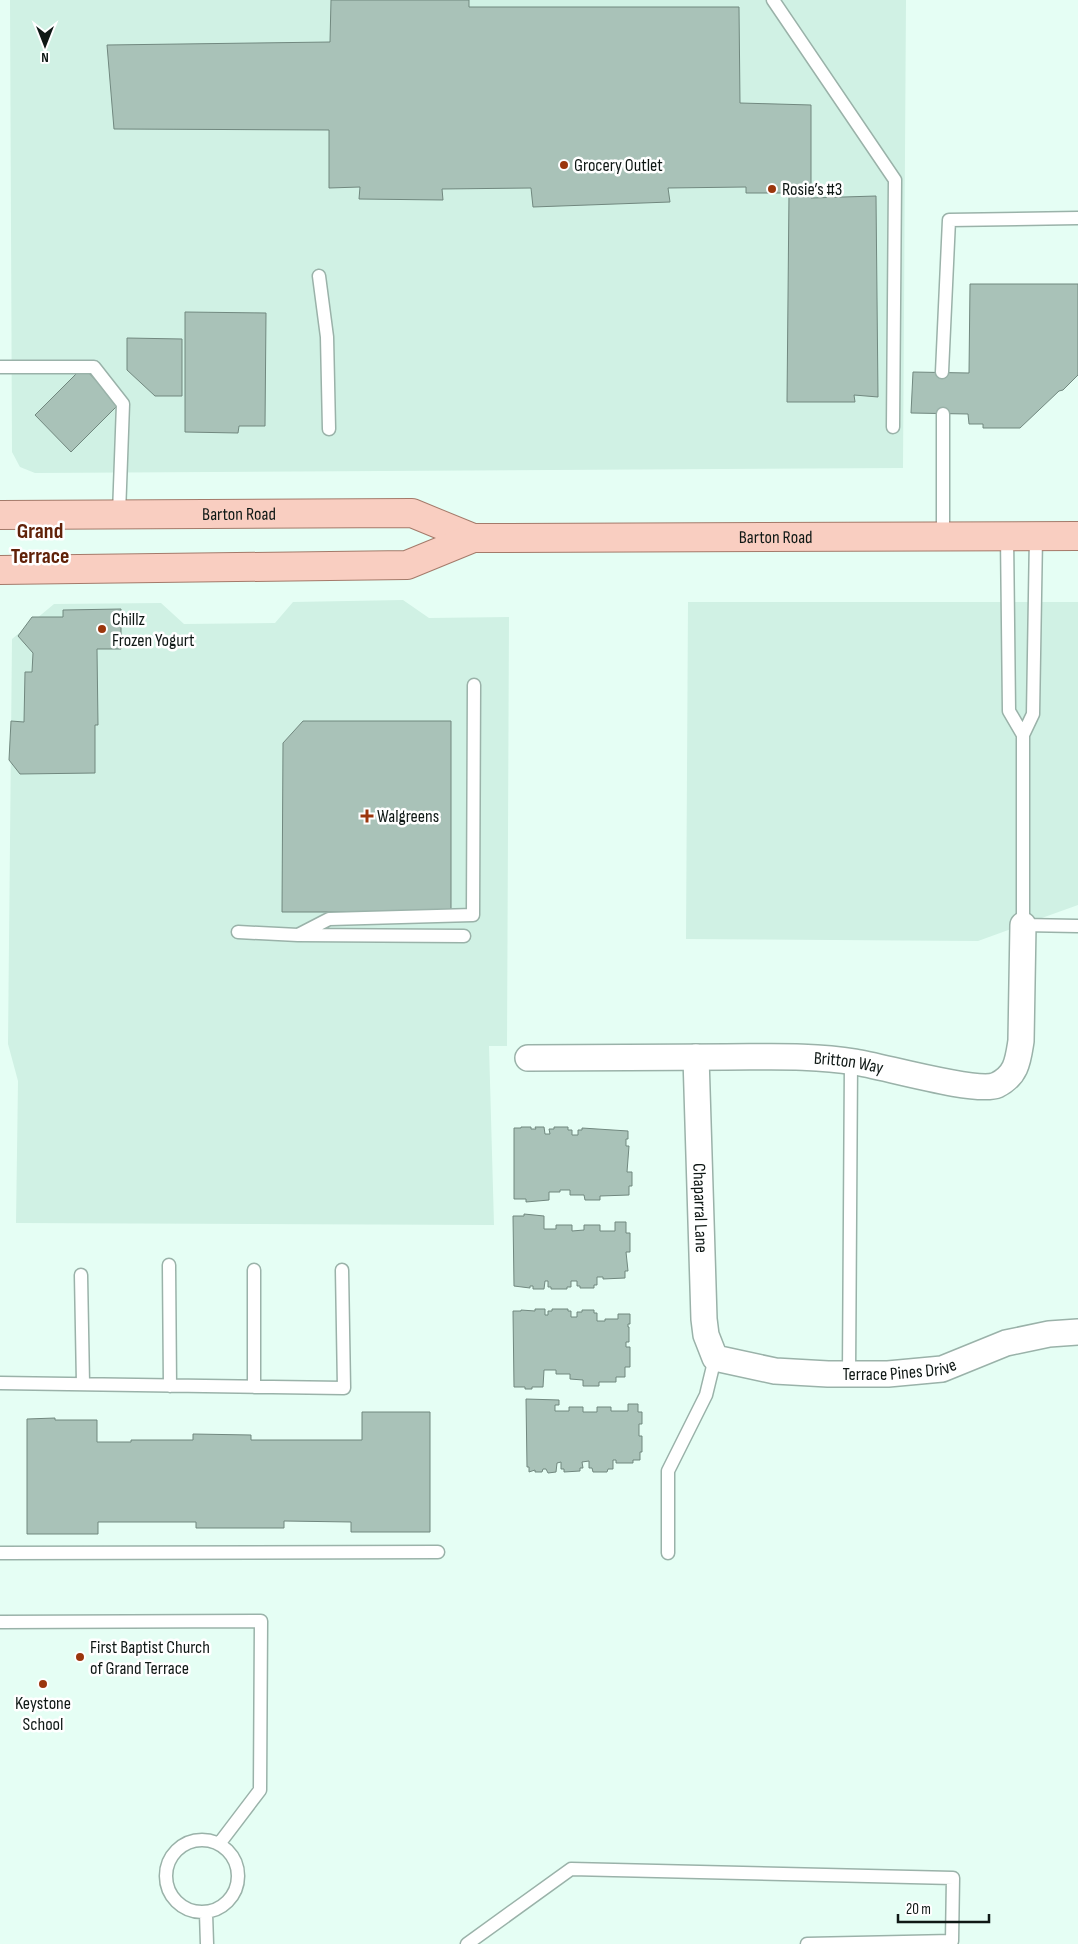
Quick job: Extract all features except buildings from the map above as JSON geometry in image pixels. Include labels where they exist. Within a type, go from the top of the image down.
[{"type":"main road","name":"Barton Road","points":[[0,516],[412,513],[473,538]]},
{"type":"main road","name":"Barton Road","points":[[0,570],[407,565],[473,538],[1078,536]]},
{"type":"street","name":"Britton Way","points":[[528,1058],[798,1057],[851,1061],[958,1084],[996,1085],[1016,1069],[1021,1041],[1023,925]]},
{"type":"street","name":"Chaparral Lane","points":[[696,1057],[704,1319],[706,1336],[715,1358]]},
{"type":"street","name":"Terrace Pines Drive","points":[[715,1358],[775,1371],[888,1374],[942,1369],[1006,1342],[1049,1334],[1078,1332]]},
{"type":"lane","points":[[774,0],[895,180],[893,427]]},
{"type":"lane","points":[[942,372],[949,220],[1078,218]]},
{"type":"lane","points":[[318,276],[327,337],[329,429]]},
{"type":"lane","points":[[0,367],[94,367],[123,404],[119,514]]},
{"type":"lane","points":[[943,414],[943,536]]},
{"type":"lane","points":[[1007,536],[1009,711],[1023,735]]},
{"type":"lane","points":[[1036,536],[1033,714],[1023,735],[1023,925],[1078,926]]},
{"type":"lane","points":[[298,936],[329,919],[473,915],[474,685]]},
{"type":"lane","points":[[238,932],[298,936],[464,936]]},
{"type":"lane","points":[[849,1374],[851,1061]]},
{"type":"lane","points":[[169,1264],[170,1386]]},
{"type":"lane","points":[[254,1270],[254,1387]]},
{"type":"lane","points":[[0,1383],[344,1388],[342,1270]]},
{"type":"lane","points":[[82,1275],[83,1384]]},
{"type":"lane","points":[[668,1553],[668,1471],[706,1395],[715,1358]]},
{"type":"lane","points":[[0,1553],[438,1552]]},
{"type":"lane","points":[[0,1622],[261,1621],[260,1790],[219,1844]]},
{"type":"lane","points":[[208,1840],[219,1844],[235,1860],[238,1871],[238,1883],[234,1894],[227,1903],[218,1910],[206,1913],[194,1912],[183,1907],[171,1893],[166,1876],[168,1863],[174,1853],[184,1845],[195,1841],[208,1840]]},
{"type":"lane","points":[[467,1944],[571,1869],[953,1878],[952,1941],[807,1944]]},
{"type":"lane","points":[[206,1913],[207,1944]]},
{"type":"shaded area","points":[[10,0],[906,0],[903,468],[35,473],[20,467],[12,452]]},
{"type":"shaded area","points":[[403,600],[429,618],[509,617],[507,1046],[489,1046],[494,1225],[16,1223],[18,1081],[8,1044],[12,639],[54,604],[161,603],[184,624],[275,623],[293,602]]},
{"type":"shaded area","points":[[688,602],[1078,602],[1078,905],[978,941],[686,939]]},
{"type":"place","name":"Grocery Outlet","points":[[564,165]]},
{"type":"place","name":"Rosie’s #3","points":[[772,189]]},
{"type":"place","name":"Chillz Frozen Yogurt","points":[[102,629]]},
{"type":"place","name":"Walgreens","points":[[367,816]]},
{"type":"place","name":"First Baptist Church of Grand Terrace","points":[[80,1657]]},
{"type":"place","name":"Keystone School","points":[[43,1684]]},
{"type":"district","name":"Grand Terrace","points":[[40,542]]}]
